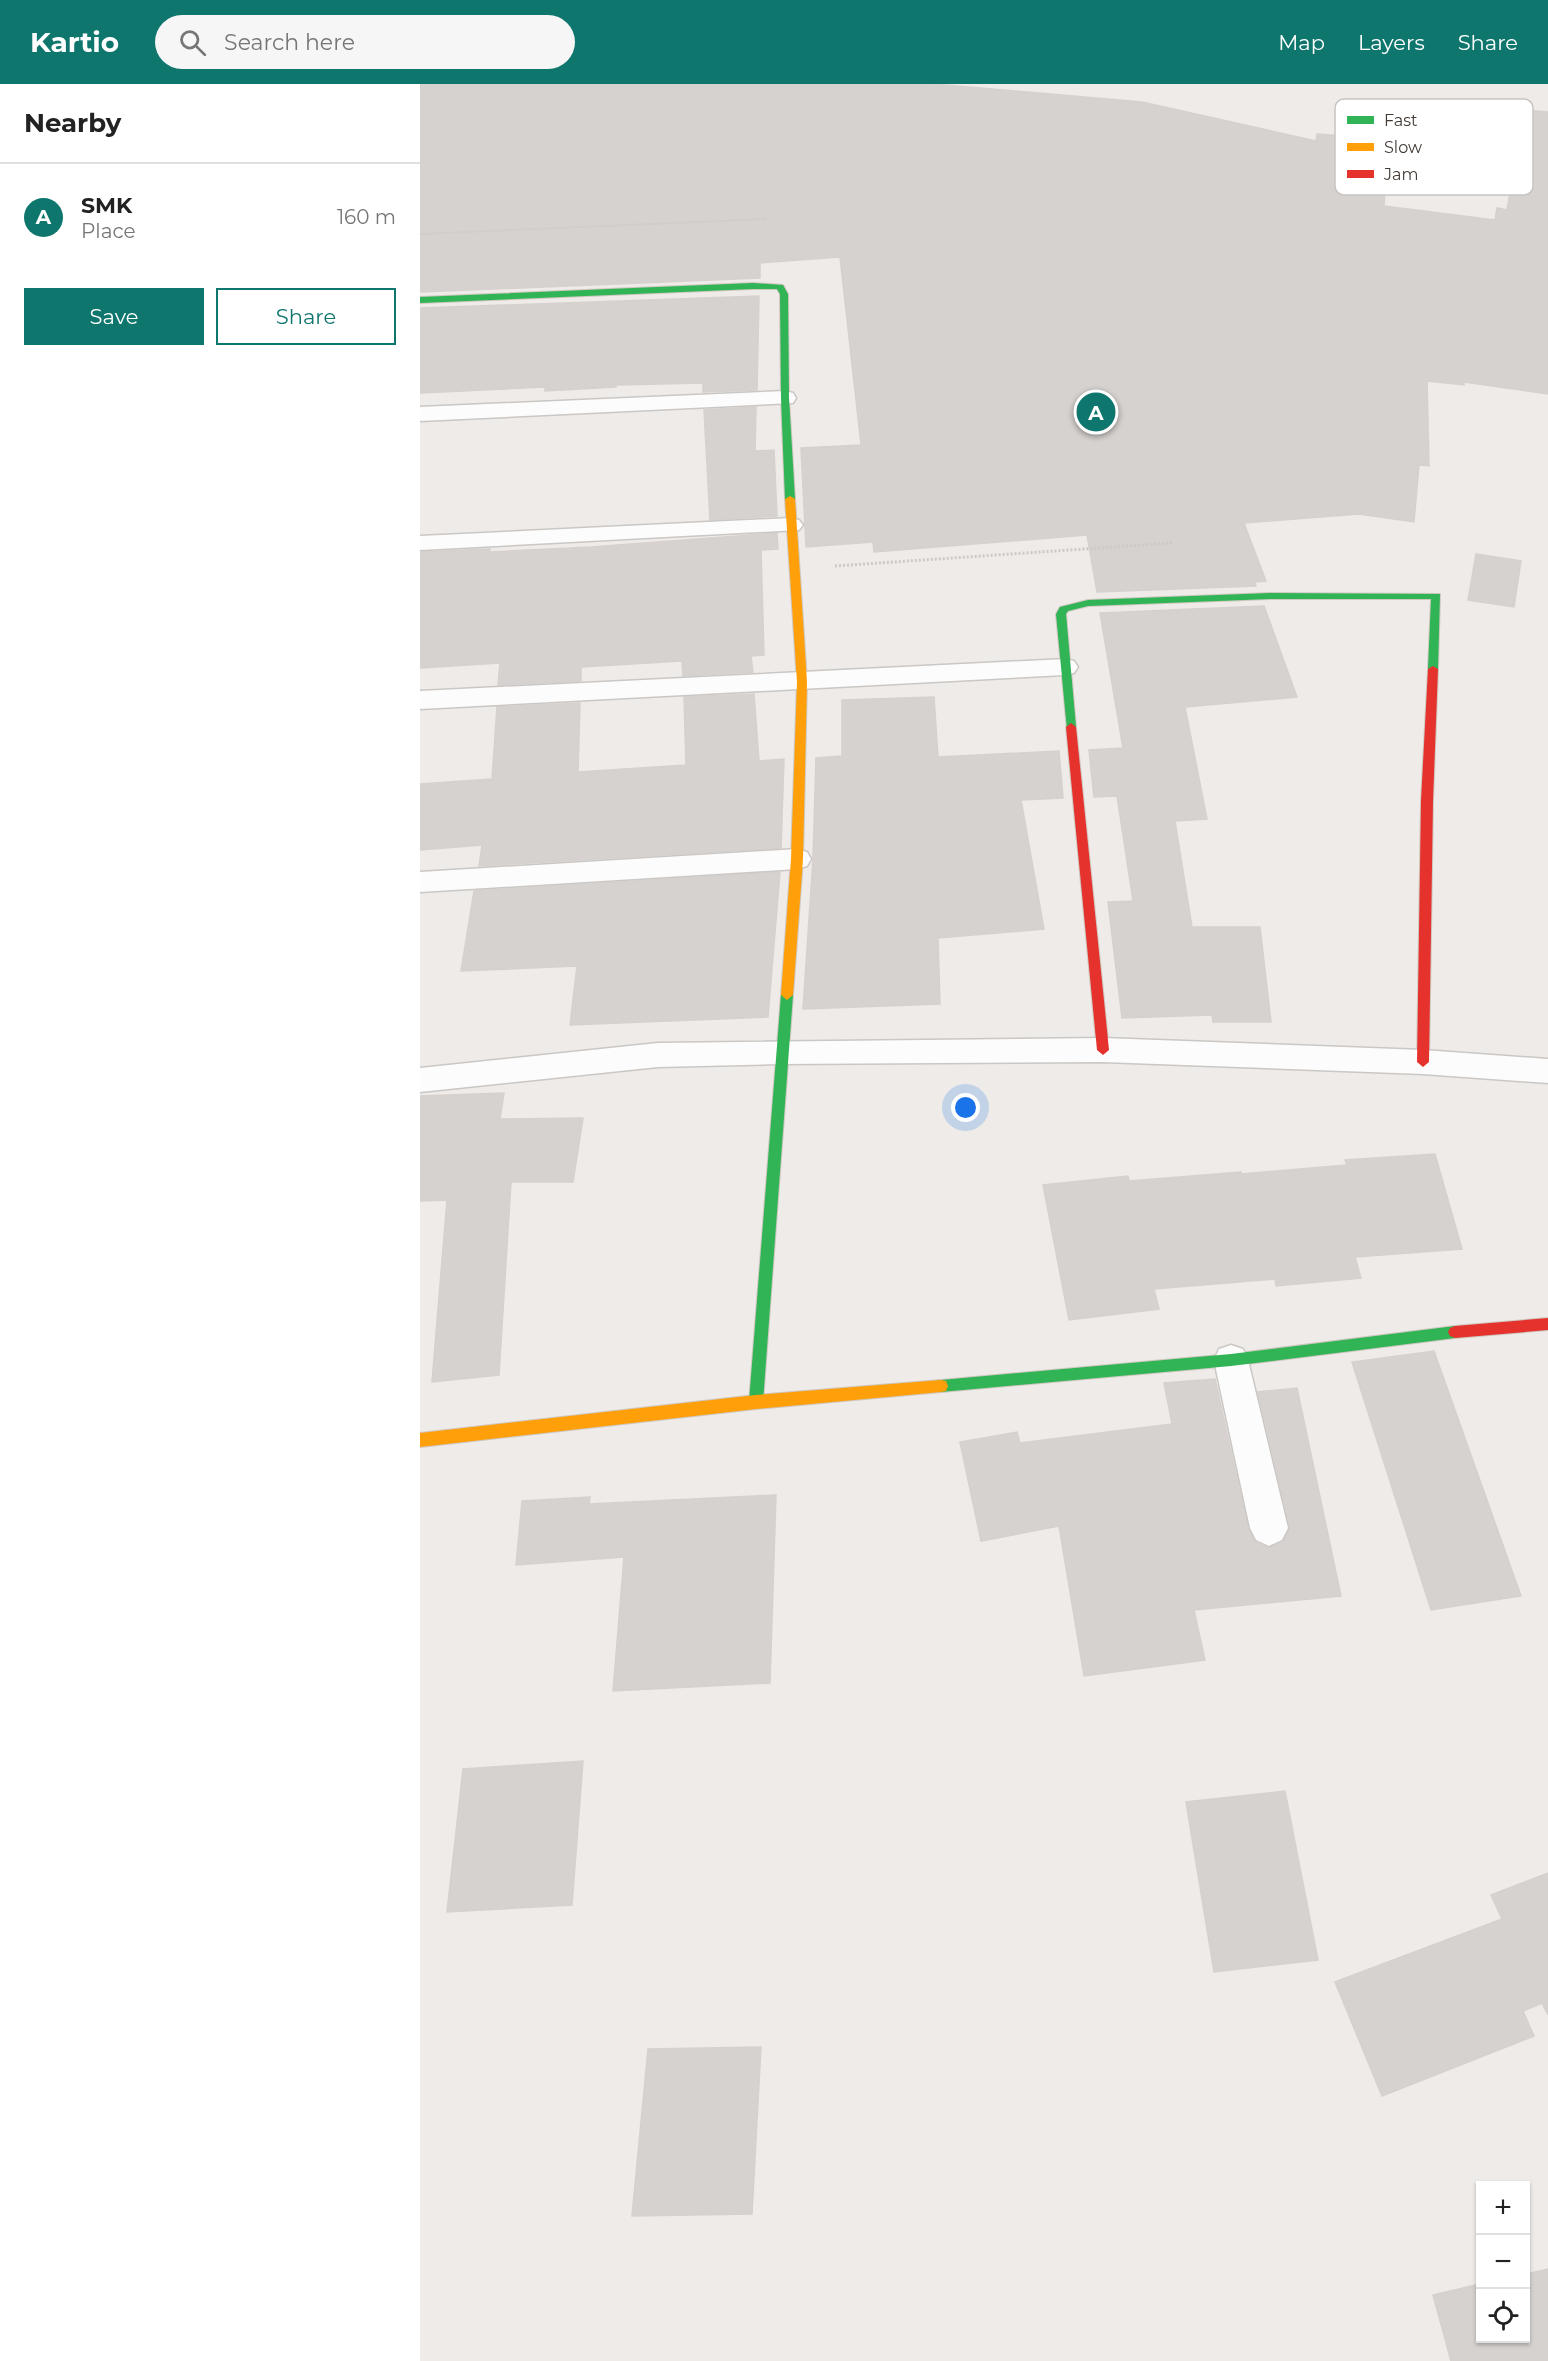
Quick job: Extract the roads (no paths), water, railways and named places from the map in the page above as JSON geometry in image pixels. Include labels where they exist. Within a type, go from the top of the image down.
[{"type":"street","points":[[420,300],[780,287],[784,294],[785,398],[793,569],[802,682],[797,859],[756,1402]]},
{"type":"street","points":[[420,414],[785,398]]},
{"type":"street","points":[[420,543],[791,525]]},
{"type":"street","points":[[1103,1050],[1065,668],[1061,614],[1064,609],[1088,603],[1270,596],[1436,596],[1427,801],[1423,1062]]},
{"type":"street","points":[[420,700],[1065,668]]},
{"type":"street","points":[[420,882],[797,859]]},
{"type":"street","points":[[420,1080],[658,1055],[1103,1050],[1423,1062],[1548,1071]]},
{"type":"street","points":[[420,1440],[756,1402],[1231,1360],[1491,1327],[1548,1324]]},
{"type":"street","points":[[1231,1360],[1269,1528]]},
{"type":"place","name":"SMK","points":[[1096,412]]}]
